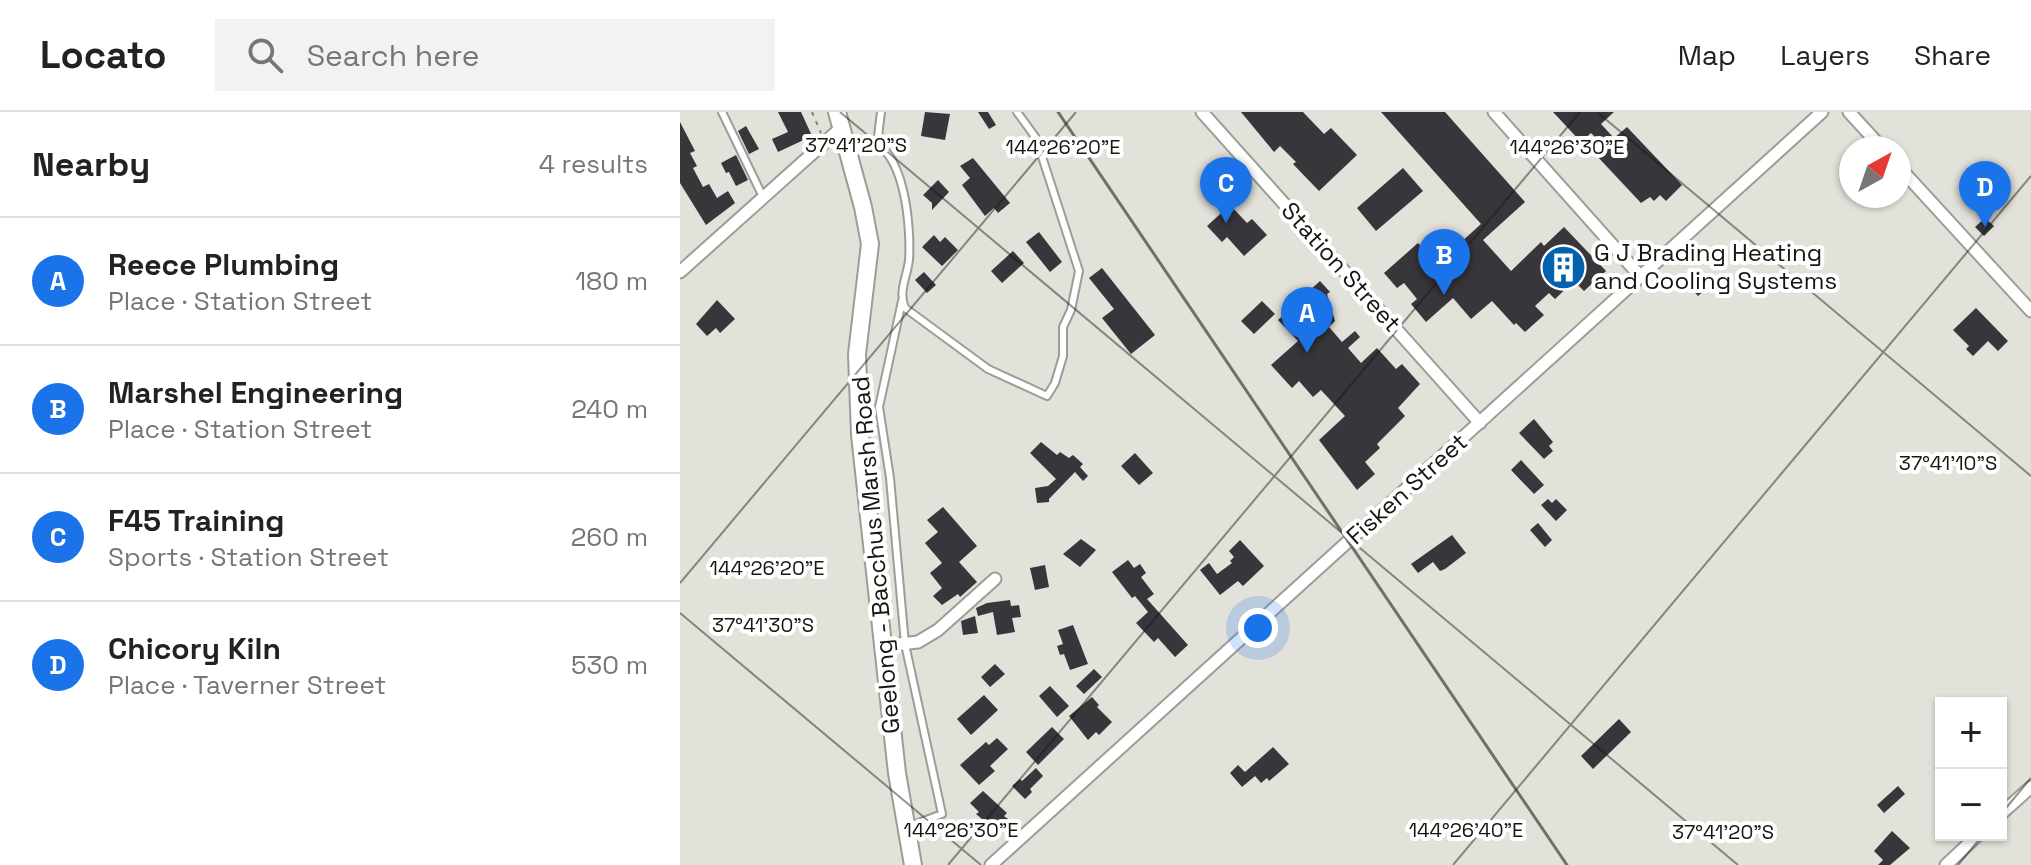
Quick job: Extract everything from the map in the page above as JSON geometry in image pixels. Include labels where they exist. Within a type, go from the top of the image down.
[{"type":"main road","name":"Geelong - Bacchus Marsh Road","points":[[840,119],[870,244],[857,354],[860,435],[882,646],[913,865]]},
{"type":"street","name":"Station Street","points":[[1202,112],[1480,423]]},
{"type":"street","points":[[1494,112],[1641,277]]},
{"type":"street","name":"Fisken Street","points":[[991,865],[1822,112]]},
{"type":"street","points":[[1849,112],[1871,136]]},
{"type":"street","points":[[680,272],[824,143],[840,119]]},
{"type":"street","points":[[1911,180],[2031,311]]},
{"type":"street","points":[[882,646],[918,642],[938,630],[995,579]]},
{"type":"street","points":[[2007,809],[2031,787]]},
{"type":"street","points":[[1946,865],[1972,841]]},
{"type":"lane","points":[[722,112],[763,197]]},
{"type":"lane","points":[[877,145],[881,112]]},
{"type":"lane","points":[[902,301],[911,315],[988,369],[1047,396],[1055,383],[1063,356],[1063,327],[1071,310],[1079,271],[1036,138],[1017,112]]},
{"type":"lane","points":[[847,143],[866,141],[877,145],[890,158],[908,207],[909,263],[879,407],[901,579],[905,644],[942,814],[906,827]]},
{"type":"path","points":[[812,112],[824,143]]},
{"type":"building","points":[[778,112],[801,112],[812,136],[778,152],[772,139],[788,132]]},
{"type":"building","points":[[925,112],[950,114],[945,140],[921,136]]},
{"type":"building","points":[[978,112],[988,112],[996,125],[989,129]]},
{"type":"building","points":[[1241,112],[1303,112],[1324,134],[1331,128],[1357,155],[1319,191],[1280,146],[1274,152]]},
{"type":"building","points":[[1381,112],[1445,112],[1525,202],[1483,240],[1511,271],[1541,242],[1544,246],[1564,227],[1606,271],[1584,291],[1574,281],[1555,299],[1549,293],[1535,306],[1544,315],[1525,332],[1516,323],[1514,325],[1492,301],[1471,319],[1453,298],[1426,322],[1411,304],[1417,299],[1404,283],[1397,288],[1384,273],[1418,243],[1437,264],[1481,224]]},
{"type":"building","points":[[1553,112],[1614,112],[1601,124],[1614,138],[1627,127],[1682,185],[1666,201],[1660,195],[1654,201],[1650,197],[1641,203],[1596,155],[1605,147],[1591,133],[1581,142]]},
{"type":"building","points":[[680,122],[695,151],[690,153],[697,166],[693,168],[703,187],[709,184],[717,198],[728,191],[735,203],[706,225],[680,183]]},
{"type":"building","points":[[746,126],[759,149],[749,154],[738,131]]},
{"type":"building","points":[[736,155],[748,180],[736,186],[721,163]]},
{"type":"building","points":[[973,158],[1010,203],[998,213],[994,208],[985,216],[962,185],[970,178],[960,166]]},
{"type":"building","points":[[1403,168],[1423,191],[1376,231],[1357,208]]},
{"type":"building","points":[[938,180],[949,192],[932,210],[932,203],[923,195]]},
{"type":"building","points":[[1230,205],[1247,223],[1252,219],[1267,235],[1244,256],[1227,237],[1222,242],[1207,226]]},
{"type":"building","points":[[1985,218],[1994,226],[1984,236],[1975,227]]},
{"type":"building","points":[[1039,232],[1062,262],[1050,272],[1026,242]]},
{"type":"building","points":[[934,235],[940,242],[945,237],[958,250],[942,266],[922,247]]},
{"type":"building","points":[[1013,251],[1024,263],[1002,283],[991,271]]},
{"type":"building","points":[[1102,268],[1155,335],[1131,354],[1102,318],[1114,309],[1089,278]]},
{"type":"building","points":[[924,272],[936,285],[927,293],[915,280]]},
{"type":"building","points":[[1704,274],[1712,284],[1698,296],[1690,287]]},
{"type":"building","points":[[1320,281],[1330,292],[1327,294],[1335,321],[1329,327],[1342,342],[1355,331],[1360,337],[1348,348],[1361,363],[1377,348],[1396,369],[1402,364],[1420,384],[1398,408],[1405,416],[1377,444],[1380,448],[1365,462],[1375,474],[1357,490],[1319,440],[1345,416],[1321,390],[1313,397],[1299,381],[1292,388],[1271,365],[1298,341],[1278,320]]},
{"type":"building","points":[[717,300],[735,319],[720,333],[716,328],[707,336],[696,324]]},
{"type":"building","points":[[1262,301],[1275,314],[1254,334],[1241,321]]},
{"type":"building","points":[[1976,308],[2008,341],[1998,351],[1988,341],[1973,356],[1966,349],[1969,346],[1953,330]]},
{"type":"building","points":[[1534,419],[1553,442],[1549,446],[1553,451],[1544,459],[1519,433]]},
{"type":"building","points":[[1041,442],[1057,455],[1060,452],[1069,458],[1073,455],[1083,464],[1080,467],[1088,476],[1083,481],[1075,472],[1049,502],[1037,503],[1035,488],[1048,486],[1056,479],[1030,453]]},
{"type":"building","points":[[1135,453],[1153,473],[1139,485],[1121,466]]},
{"type":"building","points":[[1521,460],[1544,485],[1534,494],[1511,470]]},
{"type":"building","points":[[1548,499],[1552,503],[1556,499],[1567,510],[1556,521],[1541,505]]},
{"type":"building","points":[[943,507],[977,546],[959,562],[977,582],[960,597],[958,594],[942,605],[933,596],[942,588],[930,573],[942,563],[925,543],[938,532],[927,520]]},
{"type":"building","points":[[1538,523],[1552,540],[1545,547],[1530,530]]},
{"type":"building","points":[[1452,535],[1466,553],[1445,569],[1440,571],[1433,562],[1418,573],[1411,564]]},
{"type":"building","points":[[1081,539],[1096,550],[1080,567],[1063,554]]},
{"type":"building","points":[[1240,540],[1264,566],[1243,586],[1238,581],[1220,595],[1200,570],[1209,563],[1217,574],[1232,563],[1230,561],[1234,557],[1229,551]]},
{"type":"building","points":[[1128,560],[1134,568],[1140,564],[1146,573],[1141,577],[1154,594],[1147,599],[1188,645],[1175,657],[1158,638],[1154,642],[1136,623],[1148,612],[1135,596],[1132,598],[1112,572]]},
{"type":"building","points":[[1045,565],[1049,587],[1035,590],[1030,568]]},
{"type":"building","points":[[1010,600],[1011,606],[1019,605],[1021,617],[1012,618],[1015,632],[997,635],[993,612],[978,616],[976,608]]},
{"type":"building","points":[[975,616],[978,633],[963,635],[961,621]]},
{"type":"building","points":[[1073,625],[1088,664],[1070,670],[1057,646],[1063,644],[1058,630]]},
{"type":"building","points":[[995,664],[1005,674],[990,687],[981,677]]},
{"type":"building","points":[[1094,669],[1102,677],[1084,694],[1076,686]]},
{"type":"building","points":[[1050,686],[1069,706],[1057,717],[1039,696]]},
{"type":"building","points":[[984,695],[998,710],[971,735],[957,719]]},
{"type":"building","points":[[1092,697],[1112,722],[1099,735],[1096,732],[1088,740],[1069,716]]},
{"type":"building","points":[[1619,719],[1631,732],[1593,769],[1581,756]]},
{"type":"building","points":[[1052,727],[1064,739],[1038,765],[1026,752]]},
{"type":"building","points":[[997,738],[1008,749],[990,766],[995,771],[979,785],[960,765],[986,742],[989,745]]},
{"type":"building","points":[[1273,747],[1289,764],[1269,781],[1267,778],[1261,783],[1255,776],[1242,787],[1230,773],[1238,765],[1245,772]]},
{"type":"building","points":[[1036,768],[1043,776],[1025,799],[1012,786]]},
{"type":"building","points":[[1898,786],[1905,794],[1884,813],[1877,805]]},
{"type":"building","points":[[983,791],[1007,813],[1004,816],[1008,819],[995,830],[976,814],[979,812],[970,803]]},
{"type":"building","points":[[1892,831],[1910,848],[1890,865],[1878,865],[1883,860],[1874,851]]},
{"type":"railway","points":[[1058,112],[1567,865]]},
{"type":"place","name":"F45 Training","points":[[1226,223]]},
{"type":"place","name":"Chicory Kiln","points":[[1985,227]]},
{"type":"place","name":"G J Brading Heating and Cooling Systems","points":[[1563,267]]},
{"type":"place","name":"Marshel Engineering","points":[[1444,295]]},
{"type":"place","name":"Reece Plumbing","points":[[1307,353]]}]
